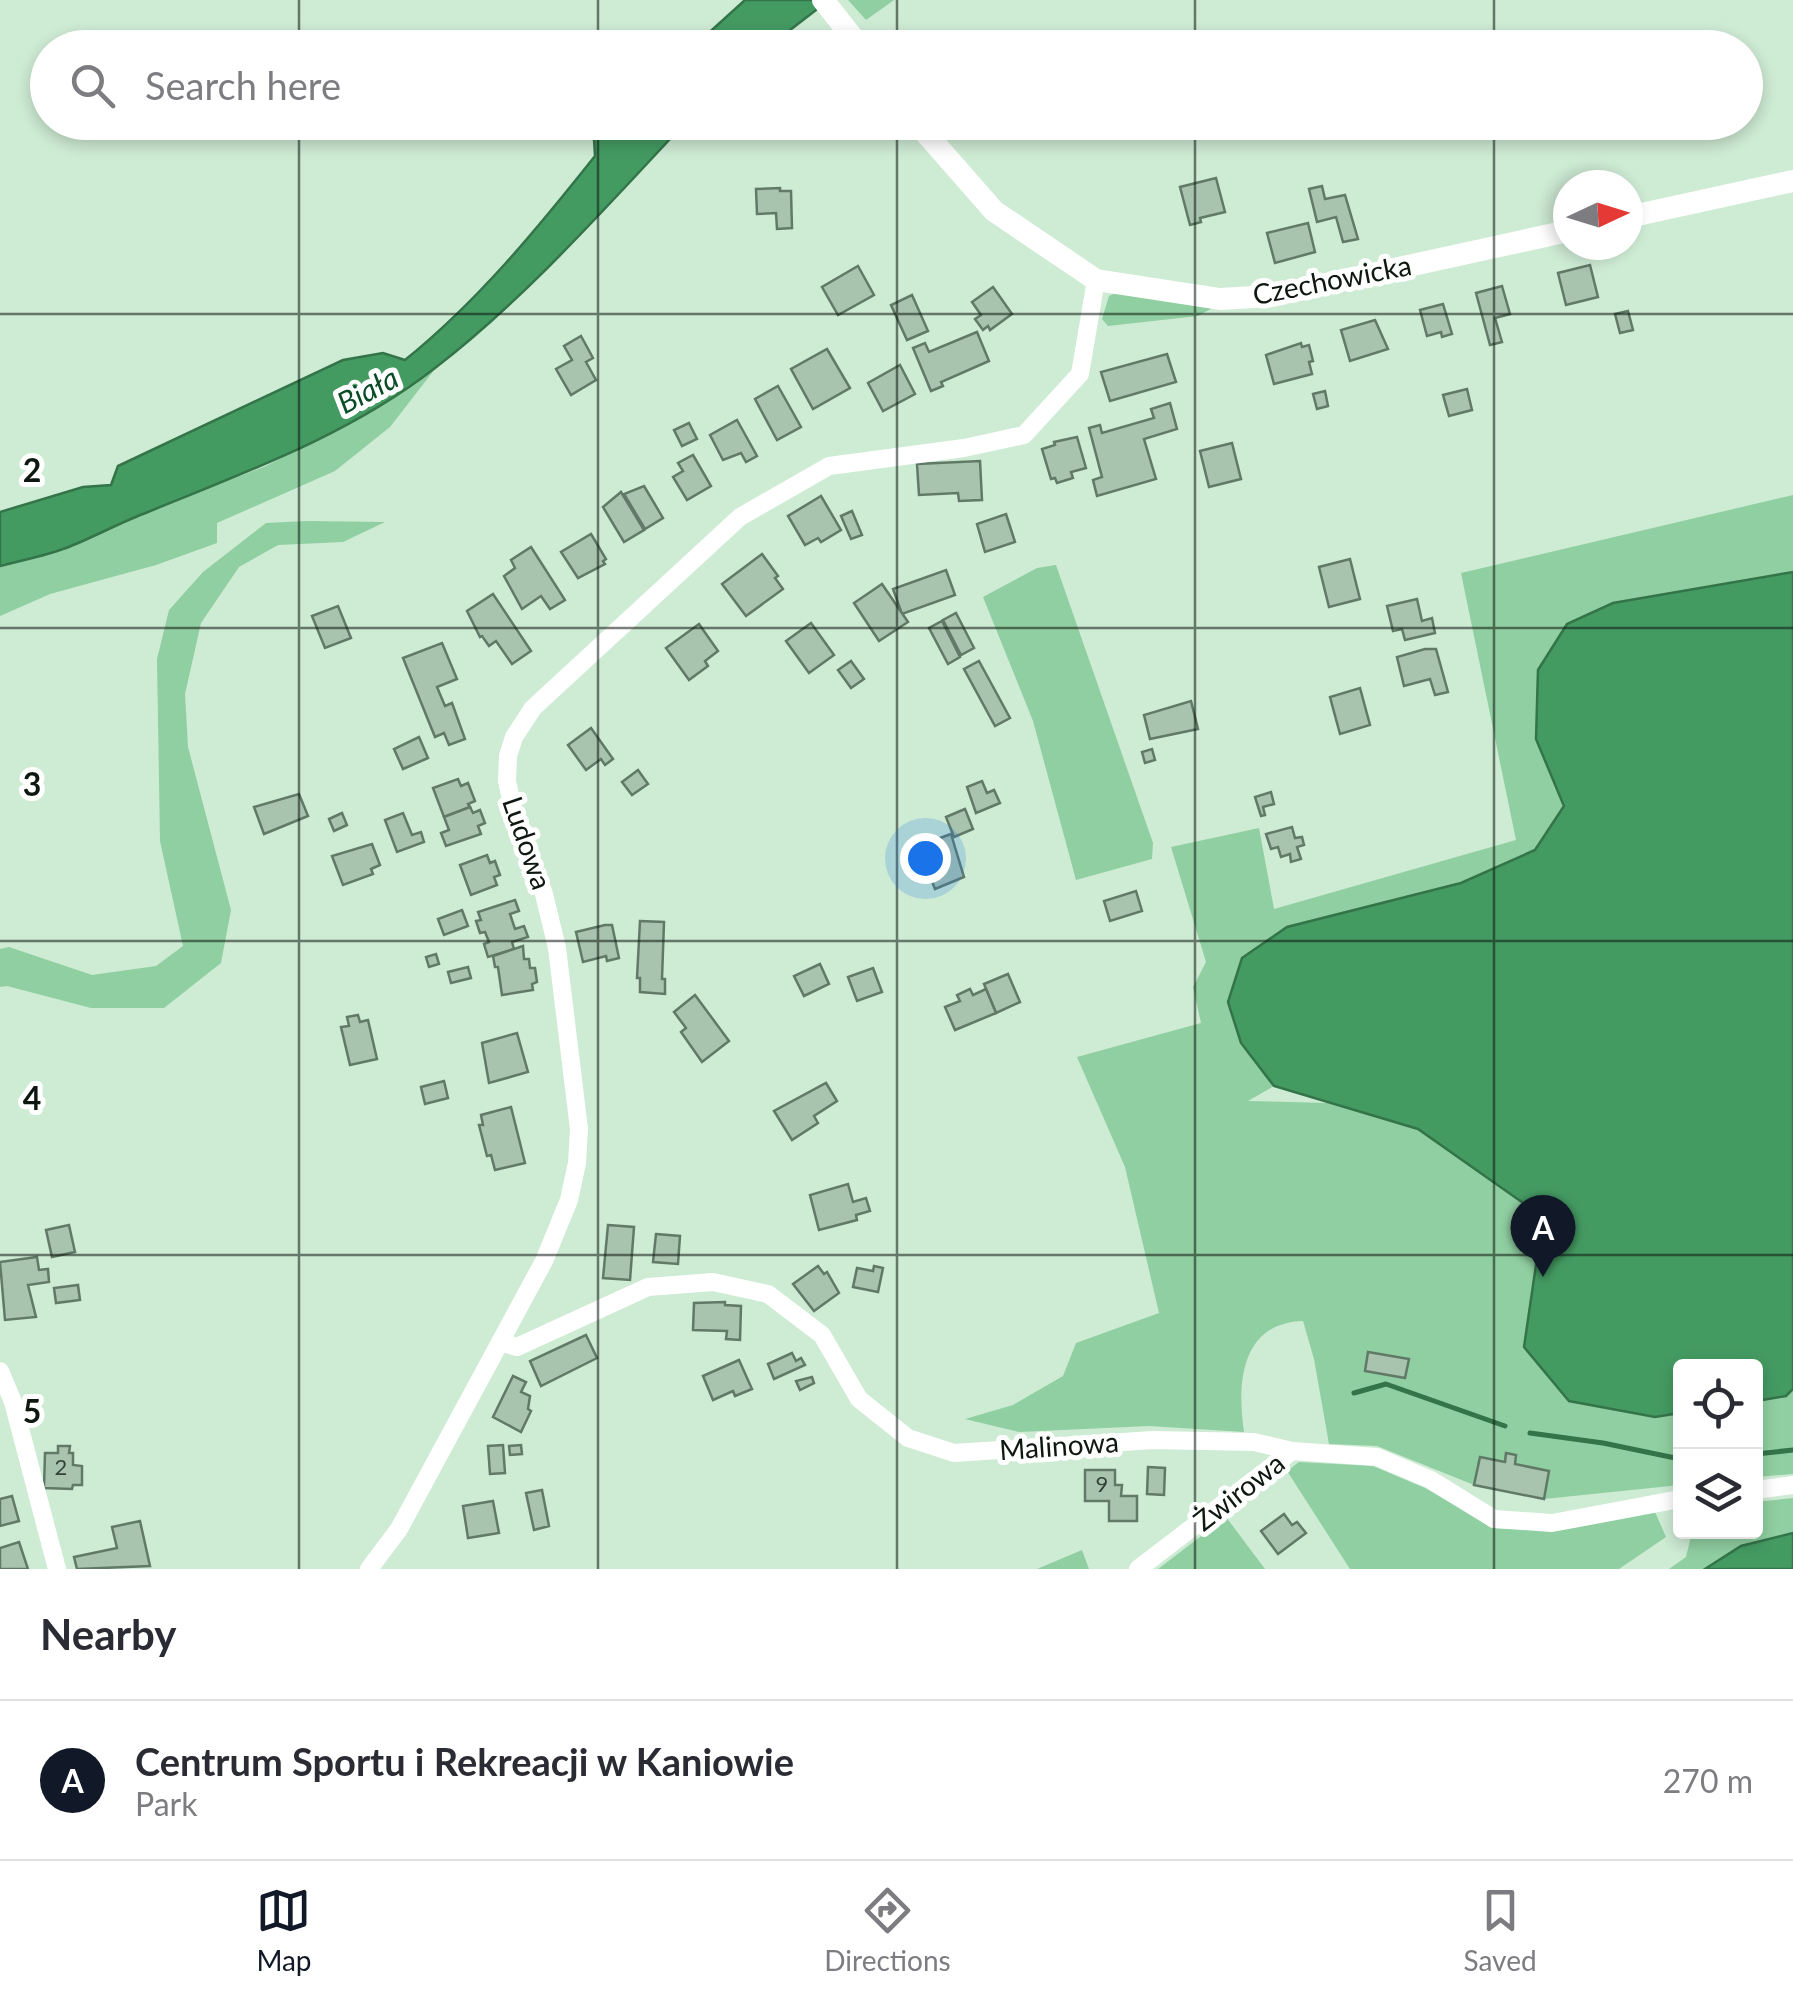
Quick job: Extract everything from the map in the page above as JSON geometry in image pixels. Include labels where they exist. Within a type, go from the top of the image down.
[{"type":"street","points":[[823,0],[846,30]]},
{"type":"street","name":"Czechowicka","points":[[932,140],[994,212],[1096,280],[1220,299],[1271,296],[1553,234]]},
{"type":"street","points":[[1643,215],[1793,181]]},
{"type":"street","name":"Ludowa","points":[[369,1569],[398,1529],[500,1342],[555,1238],[569,1200],[578,1148],[578,1107],[557,948],[544,894],[508,795],[508,756],[518,727],[533,708],[740,518],[829,466],[964,448],[1024,435],[1080,374],[1096,280]]},
{"type":"street","name":"Malinowa","points":[[500,1342],[517,1346],[648,1287],[713,1282],[768,1294],[822,1334],[860,1399],[908,1438],[954,1453],[1153,1440],[1254,1442],[1292,1451],[1377,1457],[1431,1480],[1494,1519],[1552,1523],[1673,1500]]},
{"type":"street","points":[[0,1372],[14,1402],[57,1569]]},
{"type":"street","name":"Żwirowa","points":[[1138,1569],[1292,1451]]},
{"type":"street","points":[[1763,1489],[1793,1485]]},
{"type":"shaded area","points":[[848,0],[894,0],[866,20]]},
{"type":"shaded area","points":[[1122,290],[1216,306],[1198,316],[1108,326],[1102,319],[1109,296]]},
{"type":"shaded area","points":[[435,369],[390,427],[335,471],[217,523],[217,543],[156,565],[50,594],[0,616],[0,566],[63,549],[266,466],[375,408]]},
{"type":"shaded area","points":[[1793,495],[1793,572],[1613,603],[1536,739],[1564,807],[1535,850],[1461,883],[1287,927],[1241,1043],[1274,1086],[1248,1101],[1328,1103],[1793,1233],[1793,1474],[1763,1476],[1763,1359],[1673,1359],[1673,1486],[1544,1499],[1474,1485],[1377,1446],[1329,1444],[1303,1321],[1282,1324],[1266,1332],[1247,1359],[1241,1395],[1244,1432],[1149,1426],[1019,1432],[965,1419],[1013,1405],[1063,1376],[1076,1343],[1159,1313],[1125,1167],[1077,1057],[1201,1023],[1193,987],[1206,962],[1171,847],[1259,828],[1274,909],[1516,840],[1461,573]]},
{"type":"shaded area","points":[[385,522],[343,542],[278,545],[239,567],[201,623],[185,694],[188,747],[231,910],[221,963],[164,1008],[91,1008],[0,987],[0,949],[9,947],[92,975],[156,966],[183,946],[160,841],[157,659],[169,610],[203,572],[266,523]]},
{"type":"shaded area","points":[[1056,565],[1153,843],[1152,859],[1076,880],[1033,721],[983,597],[1037,568]]},
{"type":"shaded area","points":[[1299,1462],[1373,1466],[1425,1488],[1493,1528],[1555,1531],[1655,1512],[1666,1537],[1619,1569],[1350,1569],[1287,1471]]},
{"type":"shaded area","points":[[1793,1498],[1793,1533],[1741,1546],[1705,1569],[1669,1569],[1686,1557],[1690,1539],[1763,1539],[1763,1501]]},
{"type":"shaded area","points":[[1226,1517],[1265,1569],[1158,1569]]},
{"type":"shaded area","points":[[1082,1550],[1089,1569],[1037,1569]]},
{"type":"water","points":[[745,0],[829,0],[790,30],[712,30]]},
{"type":"water","name":"Biała","points":[[594,140],[669,140],[501,313],[402,392],[294,451],[66,548],[0,566],[0,512],[83,487],[111,485],[118,466],[343,360],[383,353],[405,360],[482,289],[595,156]]},
{"type":"water","points":[[1793,572],[1793,1389],[1786,1396],[1763,1400],[1763,1359],[1673,1359],[1673,1414],[1655,1417],[1569,1401],[1524,1347],[1543,1217],[1418,1129],[1274,1086],[1241,1043],[1228,1002],[1242,958],[1287,927],[1461,883],[1535,850],[1564,806],[1536,739],[1538,670],[1567,624],[1613,603]]},
{"type":"water","points":[[1793,1533],[1793,1569],[1705,1569],[1741,1546]]},
{"type":"building","points":[[1216,178],[1225,212],[1200,218],[1201,222],[1190,225],[1180,187]]},
{"type":"building","points":[[1322,186],[1325,199],[1345,195],[1358,239],[1343,242],[1336,217],[1317,222],[1309,189]]},
{"type":"building","points":[[756,189],[791,191],[792,228],[777,229],[776,213],[757,214]]},
{"type":"building","points":[[1308,223],[1315,252],[1275,263],[1267,233]]},
{"type":"building","points":[[1590,265],[1598,297],[1566,305],[1558,273]]},
{"type":"building","points":[[858,266],[874,295],[838,315],[822,287]]},
{"type":"building","points":[[1502,286],[1510,314],[1495,318],[1502,342],[1490,345],[1476,293]]},
{"type":"building","points":[[993,287],[1012,314],[990,330],[988,326],[983,330],[975,319],[981,315],[972,302]]},
{"type":"building","points":[[912,295],[928,331],[907,340],[891,305]]},
{"type":"building","points":[[1443,304],[1452,334],[1427,336],[1420,310]]},
{"type":"building","points":[[1628,311],[1633,330],[1620,333],[1615,314]]},
{"type":"building","points":[[1375,320],[1388,349],[1350,361],[1341,330]]},
{"type":"building","points":[[977,332],[989,361],[941,382],[943,386],[931,391],[913,348],[925,343],[929,352]]},
{"type":"building","points":[[581,336],[593,358],[586,362],[596,380],[571,395],[556,369],[572,360],[564,346]]},
{"type":"building","points":[[1301,343],[1302,347],[1309,345],[1312,374],[1274,384],[1266,355]]},
{"type":"building","points":[[827,349],[850,388],[813,409],[791,369]]},
{"type":"building","points":[[1167,354],[1176,382],[1110,401],[1101,372]]},
{"type":"building","points":[[900,365],[915,394],[883,411],[868,383]]},
{"type":"building","points":[[778,386],[801,427],[777,440],[755,399]]},
{"type":"building","points":[[1467,389],[1472,410],[1449,416],[1443,395]]},
{"type":"building","points":[[1325,391],[1328,406],[1317,409],[1313,394]]},
{"type":"building","points":[[1170,403],[1177,429],[1144,439],[1156,479],[1097,496],[1093,480],[1102,477],[1089,428],[1100,425],[1102,433],[1154,418],[1151,409]]},
{"type":"building","points":[[737,420],[757,456],[746,462],[741,453],[723,460],[710,435]]},
{"type":"building","points":[[689,423],[697,439],[682,446],[674,430]]},
{"type":"building","points":[[1077,437],[1086,468],[1071,472],[1073,478],[1057,483],[1055,478],[1051,479],[1042,449]]},
{"type":"building","points":[[1232,443],[1241,479],[1209,487],[1200,451]]},
{"type":"building","points":[[693,455],[711,486],[687,500],[673,477],[683,471],[678,463]]},
{"type":"building","points":[[980,461],[982,500],[959,501],[958,493],[919,495],[917,464]]},
{"type":"building","points":[[644,486],[663,518],[645,529],[624,494]]},
{"type":"building","points":[[621,492],[644,530],[624,542],[603,507]]},
{"type":"building","points":[[821,496],[841,530],[821,542],[818,538],[805,545],[788,516]]},
{"type":"building","points":[[852,511],[862,535],[851,539],[841,516]]},
{"type":"building","points":[[1006,514],[1015,542],[985,552],[977,524]]},
{"type":"building","points":[[591,534],[606,559],[605,564],[578,578],[561,552]]},
{"type":"building","points":[[531,547],[565,600],[550,609],[541,596],[522,609],[504,576],[515,568],[511,560]]},
{"type":"building","points":[[762,554],[783,589],[746,616],[722,584]]},
{"type":"building","points":[[1350,559],[1360,599],[1329,607],[1319,567]]},
{"type":"building","points":[[946,570],[955,595],[902,614],[893,589]]},
{"type":"building","points":[[882,584],[908,622],[879,641],[854,603]]},
{"type":"building","points":[[493,594],[531,651],[512,664],[496,641],[489,646],[480,637],[467,611]]},
{"type":"building","points":[[1417,599],[1422,621],[1432,618],[1435,633],[1405,640],[1402,629],[1393,631],[1387,606]]},
{"type":"building","points":[[338,606],[351,638],[325,648],[312,616]]},
{"type":"building","points":[[956,613],[974,648],[961,655],[943,620]]},
{"type":"building","points":[[942,621],[960,657],[948,664],[929,628]]},
{"type":"building","points":[[811,623],[834,655],[809,673],[786,641]]},
{"type":"building","points":[[699,624],[718,651],[705,661],[708,666],[689,680],[666,648]]},
{"type":"building","points":[[442,643],[457,679],[437,687],[445,706],[452,703],[465,739],[449,745],[444,733],[435,737],[403,658]]},
{"type":"building","points":[[1436,649],[1448,692],[1435,695],[1430,679],[1404,686],[1397,657]]},
{"type":"building","points":[[851,661],[864,679],[851,688],[838,670]]},
{"type":"building","points":[[979,661],[1010,718],[995,726],[964,669]]},
{"type":"building","points":[[1360,688],[1370,725],[1340,734],[1330,697]]},
{"type":"building","points":[[1191,701],[1198,729],[1150,739],[1144,715]]},
{"type":"building","points":[[591,728],[613,759],[605,765],[601,759],[586,770],[568,745]]},
{"type":"building","points":[[419,737],[428,758],[403,769],[394,749]]},
{"type":"building","points":[[1152,749],[1155,760],[1145,763],[1142,752]]},
{"type":"building","points":[[638,770],[648,784],[632,795],[622,782]]},
{"type":"building","points":[[458,779],[461,786],[468,783],[475,801],[468,804],[470,807],[444,817],[433,788]]},
{"type":"building","points":[[982,781],[987,793],[994,790],[1000,803],[976,813],[967,787]]},
{"type":"building","points":[[1271,792],[1274,804],[1263,807],[1265,815],[1261,816],[1255,797]]},
{"type":"building","points":[[299,794],[308,816],[264,834],[254,807]]},
{"type":"building","points":[[470,807],[473,813],[480,810],[485,823],[478,826],[481,834],[446,846],[441,833],[449,830],[444,817]]},
{"type":"building","points":[[965,809],[973,829],[954,837],[946,817]]},
{"type":"building","points":[[342,813],[347,825],[334,831],[329,819]]},
{"type":"building","points":[[403,813],[412,835],[421,832],[424,842],[397,852],[385,820]]},
{"type":"building","points":[[1292,827],[1295,838],[1302,837],[1304,845],[1297,847],[1301,859],[1291,862],[1290,854],[1281,857],[1278,847],[1271,849],[1266,834]]},
{"type":"building","points":[[951,834],[964,877],[935,889],[918,846]]},
{"type":"building","points":[[372,844],[380,865],[371,869],[373,874],[343,885],[332,856]]},
{"type":"building","points":[[487,855],[490,863],[495,861],[500,875],[494,877],[497,885],[471,895],[460,865]]},
{"type":"building","points":[[1136,891],[1142,911],[1110,921],[1104,901]]},
{"type":"building","points":[[515,900],[519,911],[510,914],[515,929],[524,926],[528,937],[512,942],[514,949],[488,957],[484,944],[489,942],[485,932],[480,933],[478,912]]},
{"type":"building","points":[[462,910],[468,926],[444,935],[438,919]]},
{"type":"building","points":[[640,921],[664,922],[665,994],[640,992]]},
{"type":"building","points":[[612,925],[619,958],[607,961],[606,956],[583,962],[576,932]]},
{"type":"building","points":[[523,946],[524,959],[529,959],[530,968],[535,968],[537,982],[532,984],[533,990],[502,995],[493,956]]},
{"type":"building","points":[[436,954],[439,964],[429,967],[426,957]]},
{"type":"building","points":[[820,964],[829,984],[804,996],[794,976]]},
{"type":"building","points":[[468,967],[471,978],[451,983],[448,972]]},
{"type":"building","points":[[873,968],[882,992],[857,1001],[848,977]]},
{"type":"building","points":[[1008,974],[1020,1002],[996,1013],[984,984]]},
{"type":"building","points":[[970,989],[973,995],[986,989],[996,1013],[955,1030],[945,1007],[960,1001],[957,995]]},
{"type":"building","points":[[695,995],[729,1041],[702,1062],[681,1032],[686,1028],[674,1012]]},
{"type":"building","points":[[358,1015],[360,1022],[368,1020],[377,1059],[350,1065],[341,1027],[349,1026],[347,1017]]},
{"type":"building","points":[[517,1033],[528,1072],[489,1083],[482,1043]]},
{"type":"building","points":[[444,1081],[448,1098],[425,1104],[421,1087]]},
{"type":"building","points":[[826,1083],[837,1101],[814,1116],[818,1123],[792,1140],[774,1111]]},
{"type":"building","points":[[511,1107],[525,1163],[495,1170],[479,1125],[483,1125],[481,1115]]},
{"type":"building","points":[[848,1184],[853,1202],[866,1198],[870,1211],[856,1215],[857,1220],[819,1230],[810,1195]]},
{"type":"building","points":[[69,1225],[75,1252],[52,1257],[46,1230]]},
{"type":"building","points":[[608,1225],[634,1227],[630,1280],[603,1278]]},
{"type":"building","points":[[656,1234],[680,1236],[678,1264],[653,1262]]},
{"type":"building","points":[[37,1257],[39,1270],[48,1269],[49,1282],[28,1285],[36,1317],[5,1320],[0,1262]]},
{"type":"building","points":[[818,1266],[824,1274],[827,1272],[839,1293],[814,1311],[793,1284]]},
{"type":"building","points":[[874,1266],[883,1268],[878,1292],[853,1287],[857,1268],[873,1271]]},
{"type":"building","points":[[78,1285],[80,1300],[56,1303],[54,1288]]},
{"type":"building","points":[[694,1303],[741,1306],[740,1340],[726,1339],[727,1331],[693,1330]]},
{"type":"building","points":[[586,1335],[597,1358],[541,1386],[530,1361]]},
{"type":"building","points":[[1368,1352],[1409,1359],[1405,1378],[1365,1371]]},
{"type":"building","points":[[792,1353],[796,1361],[801,1358],[805,1365],[774,1379],[768,1364]]},
{"type":"building","points":[[739,1360],[752,1389],[735,1396],[733,1391],[713,1400],[703,1376]]},
{"type":"building","points":[[513,1376],[526,1382],[521,1392],[530,1396],[531,1411],[521,1432],[493,1417]]},
{"type":"building","points":[[812,1377],[814,1383],[800,1390],[796,1381]]},
{"type":"building","points":[[503,1445],[505,1473],[490,1474],[488,1446]]},
{"type":"building","points":[[521,1445],[522,1454],[510,1455],[509,1446]]},
{"type":"building","points":[[58,1446],[70,1446],[73,1465],[82,1466],[82,1485],[73,1485],[72,1489],[44,1488],[45,1453],[58,1453]]},
{"type":"building","points":[[1506,1453],[1516,1455],[1515,1464],[1549,1471],[1544,1499],[1474,1485],[1480,1457],[1505,1462]]},
{"type":"building","points":[[1148,1467],[1165,1468],[1164,1495],[1147,1494]]},
{"type":"building","points":[[1085,1470],[1115,1470],[1115,1485],[1122,1485],[1121,1496],[1137,1496],[1137,1521],[1109,1521],[1109,1501],[1085,1501]]},
{"type":"building","points":[[542,1490],[549,1526],[534,1530],[526,1493]]},
{"type":"building","points":[[12,1496],[19,1521],[0,1526],[0,1499]]},
{"type":"building","points":[[493,1501],[499,1533],[468,1538],[463,1506]]},
{"type":"building","points":[[1284,1514],[1292,1525],[1297,1522],[1306,1533],[1278,1554],[1261,1531]]},
{"type":"building","points":[[140,1521],[150,1566],[77,1569],[74,1557],[117,1548],[112,1527]]},
{"type":"building","points":[[19,1542],[28,1569],[0,1569],[0,1548]]},
{"type":"waterway","points":[[1354,1393],[1386,1384],[1505,1426]]},
{"type":"waterway","points":[[1530,1433],[1673,1458]]},
{"type":"waterway","points":[[1763,1453],[1793,1450]]},
{"type":"place","name":"Centrum Sportu i Rekreacji w Kaniowie","points":[[1543,1277]]}]
